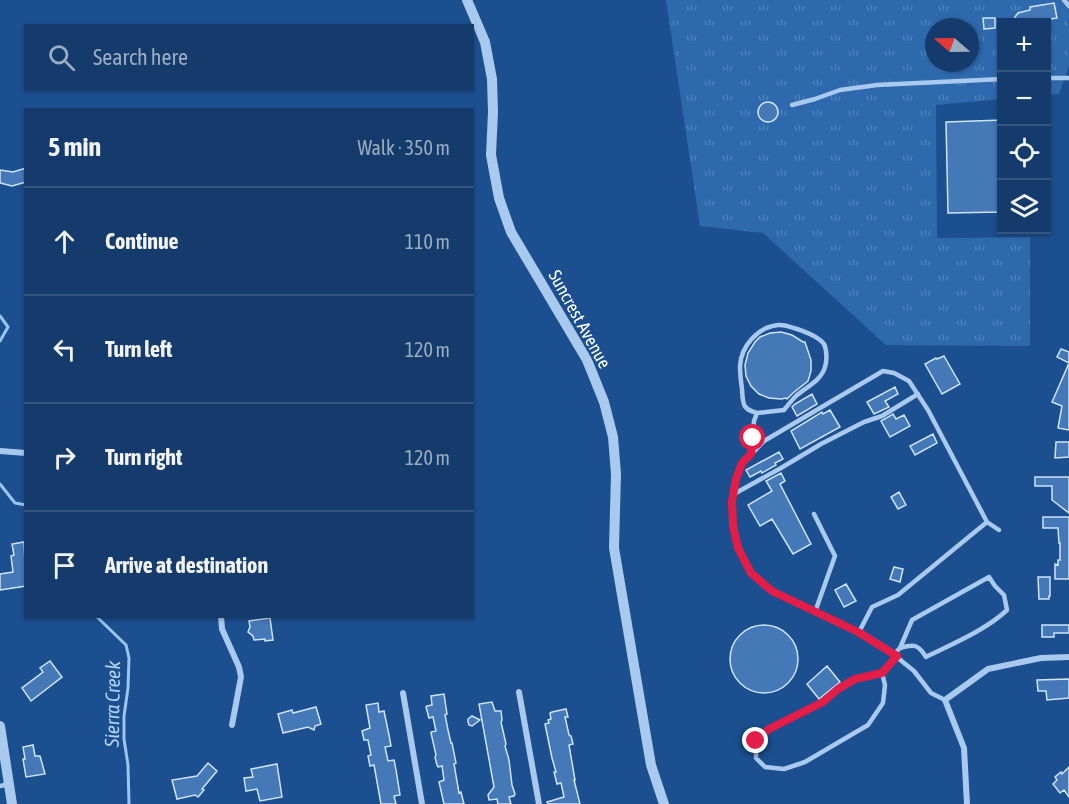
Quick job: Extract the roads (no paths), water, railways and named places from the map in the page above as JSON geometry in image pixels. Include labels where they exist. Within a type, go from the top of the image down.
[{"type":"street","name":"Suncrest Avenue","points":[[467,0],[485,42],[492,79],[491,154],[499,198],[511,232],[587,360],[604,402],[613,437],[616,474],[614,548],[651,765],[664,804]]},
{"type":"street","points":[[0,451],[24,453]]},
{"type":"street","points":[[220,618],[222,629],[239,667],[241,677],[232,725]]},
{"type":"street","points":[[967,804],[964,748],[945,700],[988,669],[1041,658],[1069,657]]},
{"type":"street","points":[[519,692],[539,804]]},
{"type":"street","points":[[403,693],[422,804]]},
{"type":"street","points":[[0,726],[4,785],[12,804]]},
{"type":"lane","points":[[1064,0],[1069,6]]},
{"type":"lane","points":[[1051,78],[1069,78]]},
{"type":"lane","points":[[792,105],[840,90],[877,85],[997,79]]},
{"type":"lane","points":[[778,325],[789,326],[807,333],[824,345],[825,368],[820,378],[795,397],[784,410],[757,413],[749,411],[743,402],[740,364],[753,336],[778,325]]},
{"type":"lane","points":[[945,700],[931,693],[915,672],[895,655],[858,632],[772,591],[751,573],[738,548],[733,526],[732,501],[736,479],[742,463],[764,441],[883,371],[894,373],[909,381],[918,394],[987,522],[999,530]]},
{"type":"lane","points":[[733,495],[820,444],[864,422],[882,416],[918,394]]},
{"type":"lane","points":[[751,454],[754,421],[757,413]]},
{"type":"lane","points":[[814,514],[835,556],[815,612]]},
{"type":"lane","points":[[858,632],[872,607],[898,595],[987,522]]},
{"type":"lane","points":[[882,673],[885,685],[883,703],[868,725],[805,762],[784,769],[765,767],[756,758],[756,741],[769,729],[823,702],[838,689],[855,679],[882,673],[900,648],[912,620],[989,577],[1004,595],[1007,610],[997,619],[956,642],[926,657],[921,648],[911,644],[900,648]]},
{"type":"waterway","name":"Sierra Creek","points":[[0,316],[8,327],[0,341]]},
{"type":"waterway","name":"Sierra Creek","points":[[0,484],[15,503],[24,505]]},
{"type":"waterway","name":"Sierra Creek","points":[[98,618],[126,645],[129,658],[124,716],[129,804]]}]
